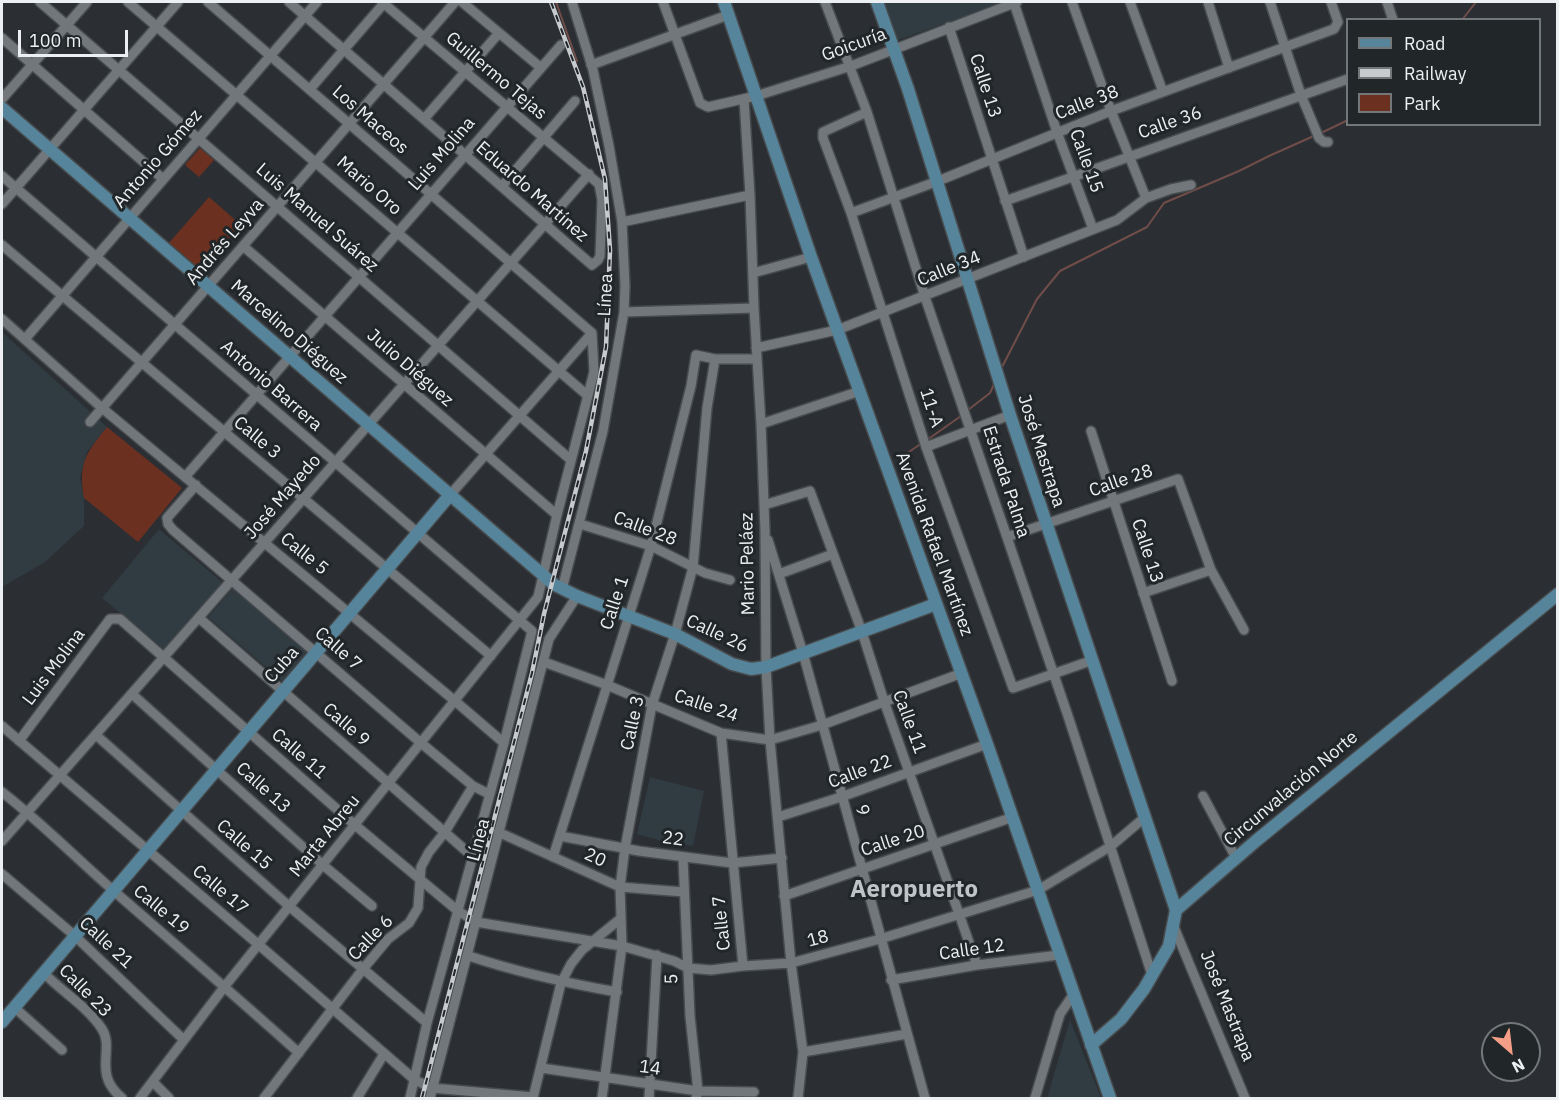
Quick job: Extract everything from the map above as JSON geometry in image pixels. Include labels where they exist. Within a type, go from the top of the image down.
[{"type":"street","name":"Luis Manuel Suárez","points":[[40,2],[571,460]]},
{"type":"street","points":[[2,99],[87,2]]},
{"type":"street","name":"Mario Oro","points":[[128,2],[587,395]]},
{"type":"street","points":[[2,204],[178,2]]},
{"type":"street","name":"Los Maceos","points":[[208,2],[592,333]]},
{"type":"street","name":"Eduardo Martínez","points":[[289,2],[592,265]]},
{"type":"street","name":"Antonio Gómez","points":[[25,339],[316,2]]},
{"type":"street","points":[[310,89],[383,2]]},
{"type":"street","name":"Guillermo Tejas","points":[[383,2],[589,174]]},
{"type":"street","name":"Andrés Leyva","points":[[90,422],[455,2]]},
{"type":"street","points":[[462,2],[540,67]]},
{"type":"street","name":"Línea","points":[[557,586],[580,524],[603,431],[624,312],[622,222],[609,146],[591,65],[572,2]]},
{"type":"street","points":[[663,2],[674,34]]},
{"type":"street","name":"Avenida Rafael Martínez","points":[[724,2],[750,97],[811,256],[962,674],[1110,1098]]},
{"type":"street","name":"Estrada Palma","points":[[825,2],[867,112],[925,297],[1054,674],[1152,975]]},
{"type":"street","name":"José Mastrapa","points":[[877,2],[938,181],[1010,415],[1176,910]]},
{"type":"street","name":"Goicuría","points":[[674,34],[700,103],[708,107],[750,97],[851,66],[1016,2]]},
{"type":"street","name":"Calle 15","points":[[1016,2],[1057,132],[1093,229]]},
{"type":"street","points":[[1072,2],[1144,195]]},
{"type":"street","points":[[1130,2],[1164,92]]},
{"type":"street","points":[[1208,2],[1229,68]]},
{"type":"street","points":[[1270,2],[1301,95],[1319,138],[1328,142]]},
{"type":"street","name":"Calle 38","points":[[851,213],[938,181],[1111,111],[1337,27],[1338,22],[1331,2]]},
{"type":"street","points":[[1387,2],[1392,18]]},
{"type":"street","points":[[591,65],[728,15]]},
{"type":"street","name":"Calle 13","points":[[949,27],[1024,257]]},
{"type":"street","points":[[424,119],[499,33]]},
{"type":"street","points":[[2,38],[163,179]]},
{"type":"street","name":"Luis Molina","points":[[185,477],[505,106],[561,45]]},
{"type":"street","name":"Calle 36","points":[[1005,201],[1346,79]]},
{"type":"street","name":"Mario Peláez","points":[[750,97],[753,308],[765,531],[766,667],[770,740],[790,963],[803,1052],[798,1098]]},
{"type":"street","points":[[502,186],[575,101]]},
{"type":"street","name":"Marcelino Diéguez","points":[[2,108],[557,586]]},
{"type":"street","name":"11-A","points":[[867,112],[823,132],[823,138],[851,213],[926,447],[1013,687],[1054,674]]},
{"type":"street","name":"Línea","points":[[589,174],[599,184],[602,200],[600,256],[592,265]]},
{"type":"street","name":"José Mayedo","points":[[2,841],[589,174]]},
{"type":"street","name":"Antonio Barrera","points":[[2,176],[519,620]]},
{"type":"street","name":"Calle 34","points":[[756,348],[837,330],[883,314],[1117,220],[1144,195],[1191,185]]},
{"type":"street","points":[[622,222],[750,195]]},
{"type":"street","name":"Calle 3","points":[[2,245],[491,656]]},
{"type":"street","name":"Julio Diéguez","points":[[243,246],[557,515]]},
{"type":"street","points":[[753,273],[811,256]]},
{"type":"street","points":[[624,312],[753,308]]},
{"type":"street","name":"Calle 5","points":[[2,319],[102,408],[504,743]]},
{"type":"street","name":"Línea","points":[[538,597],[594,372],[592,333]]},
{"type":"street","name":"Cuba","points":[[2,1022],[485,454],[592,333]]},
{"type":"street","name":"Calle 1","points":[[553,858],[651,546],[691,386],[696,355],[715,359]]},
{"type":"street","points":[[715,359],[757,359]]},
{"type":"street","name":"Calle 3","points":[[602,1098],[622,946],[620,887],[625,848],[652,705],[675,634],[693,567],[707,408],[715,359]]},
{"type":"street","points":[[761,424],[860,391]]},
{"type":"street","points":[[926,447],[1010,415]]},
{"type":"street","name":"Calle 13","points":[[1091,431],[1172,681]]},
{"type":"street","name":"Calle 28","points":[[1007,537],[1178,479],[1211,570]]},
{"type":"street","name":"Calle 7","points":[[196,485],[167,518],[168,524],[421,743],[473,786],[489,794]]},
{"type":"street","name":"Calle 11","points":[[764,505],[810,490],[862,632],[977,965]]},
{"type":"street","name":"Calle 28","points":[[580,524],[651,546],[705,573],[730,580]]},
{"type":"street","name":"9","points":[[765,531],[803,653],[925,1098]]},
{"type":"street","points":[[779,574],[833,554]]},
{"type":"street","points":[[1143,593],[1211,570],[1244,630]]},
{"type":"street","name":"Calle 26","points":[[557,586],[675,634],[732,664],[751,669],[766,667],[936,604]]},
{"type":"street","name":"Circunvalación Norte","points":[[1176,910],[1557,594]]},
{"type":"street","name":"Línea","points":[[431,1093],[469,956],[498,832],[549,639],[577,596]]},
{"type":"street","name":"Marta Abreu","points":[[140,1098],[225,986],[538,597]]},
{"type":"street","name":"Calle 9","points":[[199,618],[472,856]]},
{"type":"street","name":"Luis Molina","points":[[19,741],[110,619],[120,619]]},
{"type":"street","name":"Calle 11","points":[[120,619],[355,825],[458,911],[476,922]]},
{"type":"street","name":"Línea","points":[[410,1098],[427,1023],[504,743],[532,631],[519,620]]},
{"type":"street","points":[[1054,674],[1093,660]]},
{"type":"street","name":"Calle 24","points":[[544,662],[608,685],[721,733],[770,740],[822,725],[962,674]]},
{"type":"street","name":"Calle 13","points":[[132,694],[372,906]]},
{"type":"street","name":"Calle 17","points":[[2,726],[415,1080]]},
{"type":"street","name":"Calle 7","points":[[721,733],[743,966]]},
{"type":"street","name":"Calle 15","points":[[96,735],[290,907],[427,1023]]},
{"type":"street","name":"Calle 22","points":[[778,817],[841,797],[987,744]]},
{"type":"street","name":"Calle 6","points":[[267,1097],[363,969],[388,939],[409,923],[418,908],[421,867],[473,786]]},
{"type":"street","name":"Calle 19","points":[[2,792],[299,1053]]},
{"type":"street","points":[[1203,796],[1236,858]]},
{"type":"street","name":"Calle 20","points":[[784,896],[1013,817]]},
{"type":"street","name":"18","points":[[476,922],[622,946],[657,955],[688,968],[711,970],[790,963],[880,939],[1038,890],[1111,846],[1144,818]]},
{"type":"street","name":"20","points":[[498,832],[620,887],[684,892]]},
{"type":"street","name":"22","points":[[560,836],[683,858],[732,863],[782,858]]},
{"type":"street","name":"5","points":[[683,858],[690,1016],[697,1094]]},
{"type":"street","name":"Calle 21","points":[[2,874],[75,936],[184,1040]]},
{"type":"street","points":[[1091,1045],[1121,1019],[1144,989],[1169,946],[1176,910]]},
{"type":"street","points":[[415,1080],[431,1093],[448,1090],[533,1098],[561,983],[571,964],[592,941],[620,919]]},
{"type":"street","name":"José Mastrapa","points":[[1174,927],[1245,1098]]},
{"type":"street","points":[[649,1098],[657,955]]},
{"type":"street","points":[[469,956],[561,983],[617,992]]},
{"type":"street","name":"Calle 12","points":[[891,980],[977,965],[1059,956]]},
{"type":"street","name":"Calle 23","points":[[44,972],[101,1028],[105,1035],[105,1068],[109,1086],[122,1098]]},
{"type":"street","points":[[1035,1098],[1060,1014],[1074,995]]},
{"type":"street","points":[[14,1007],[62,1050]]},
{"type":"street","points":[[803,1052],[907,1034]]},
{"type":"street","points":[[357,1098],[384,1054]]},
{"type":"street","name":"14","points":[[542,1068],[697,1094],[754,1092]]},
{"type":"street","points":[[153,1082],[169,1098]]},
{"type":"street","points":[[437,1098],[448,1090]]},
{"type":"shaded area","points":[[881,2],[1005,2],[895,41]]},
{"type":"shaded area","points":[[2,332],[107,427],[87,452],[80,477],[84,498],[84,526],[45,562],[2,587]]},
{"type":"shaded area","points":[[159,529],[222,582],[165,650],[102,598]]},
{"type":"shaded area","points":[[234,587],[308,651],[282,681],[208,617]]},
{"type":"shaded area","points":[[650,777],[704,791],[693,846],[665,842],[637,834]]},
{"type":"shaded area","points":[[1070,1020],[1092,1075],[1101,1098],[1047,1098]]},
{"type":"green space","points":[[200,148],[214,160],[199,177],[185,165]]},
{"type":"green space","points":[[209,197],[241,225],[200,272],[168,244]]},
{"type":"green space","points":[[107,427],[182,488],[138,542],[84,498],[82,476],[85,459]]},
{"type":"waterway","points":[[556,2],[577,61]]},
{"type":"waterway","points":[[1464,18],[1476,2]]},
{"type":"waterway","points":[[1321,133],[1346,121]]},
{"type":"waterway","points":[[1001,369],[1037,299],[1060,271],[1147,227],[1164,203],[1316,135]]},
{"type":"waterway","points":[[968,410],[990,393],[995,382]]},
{"type":"waterway","points":[[927,440],[961,416]]},
{"type":"waterway","points":[[896,457],[906,454],[922,443]]},
{"type":"railway","points":[[422,1098],[532,673],[544,614],[586,451],[606,347],[610,250],[605,179],[583,87],[551,2]]},
{"type":"district","name":"Aeropuerto","points":[[914,890]]}]
